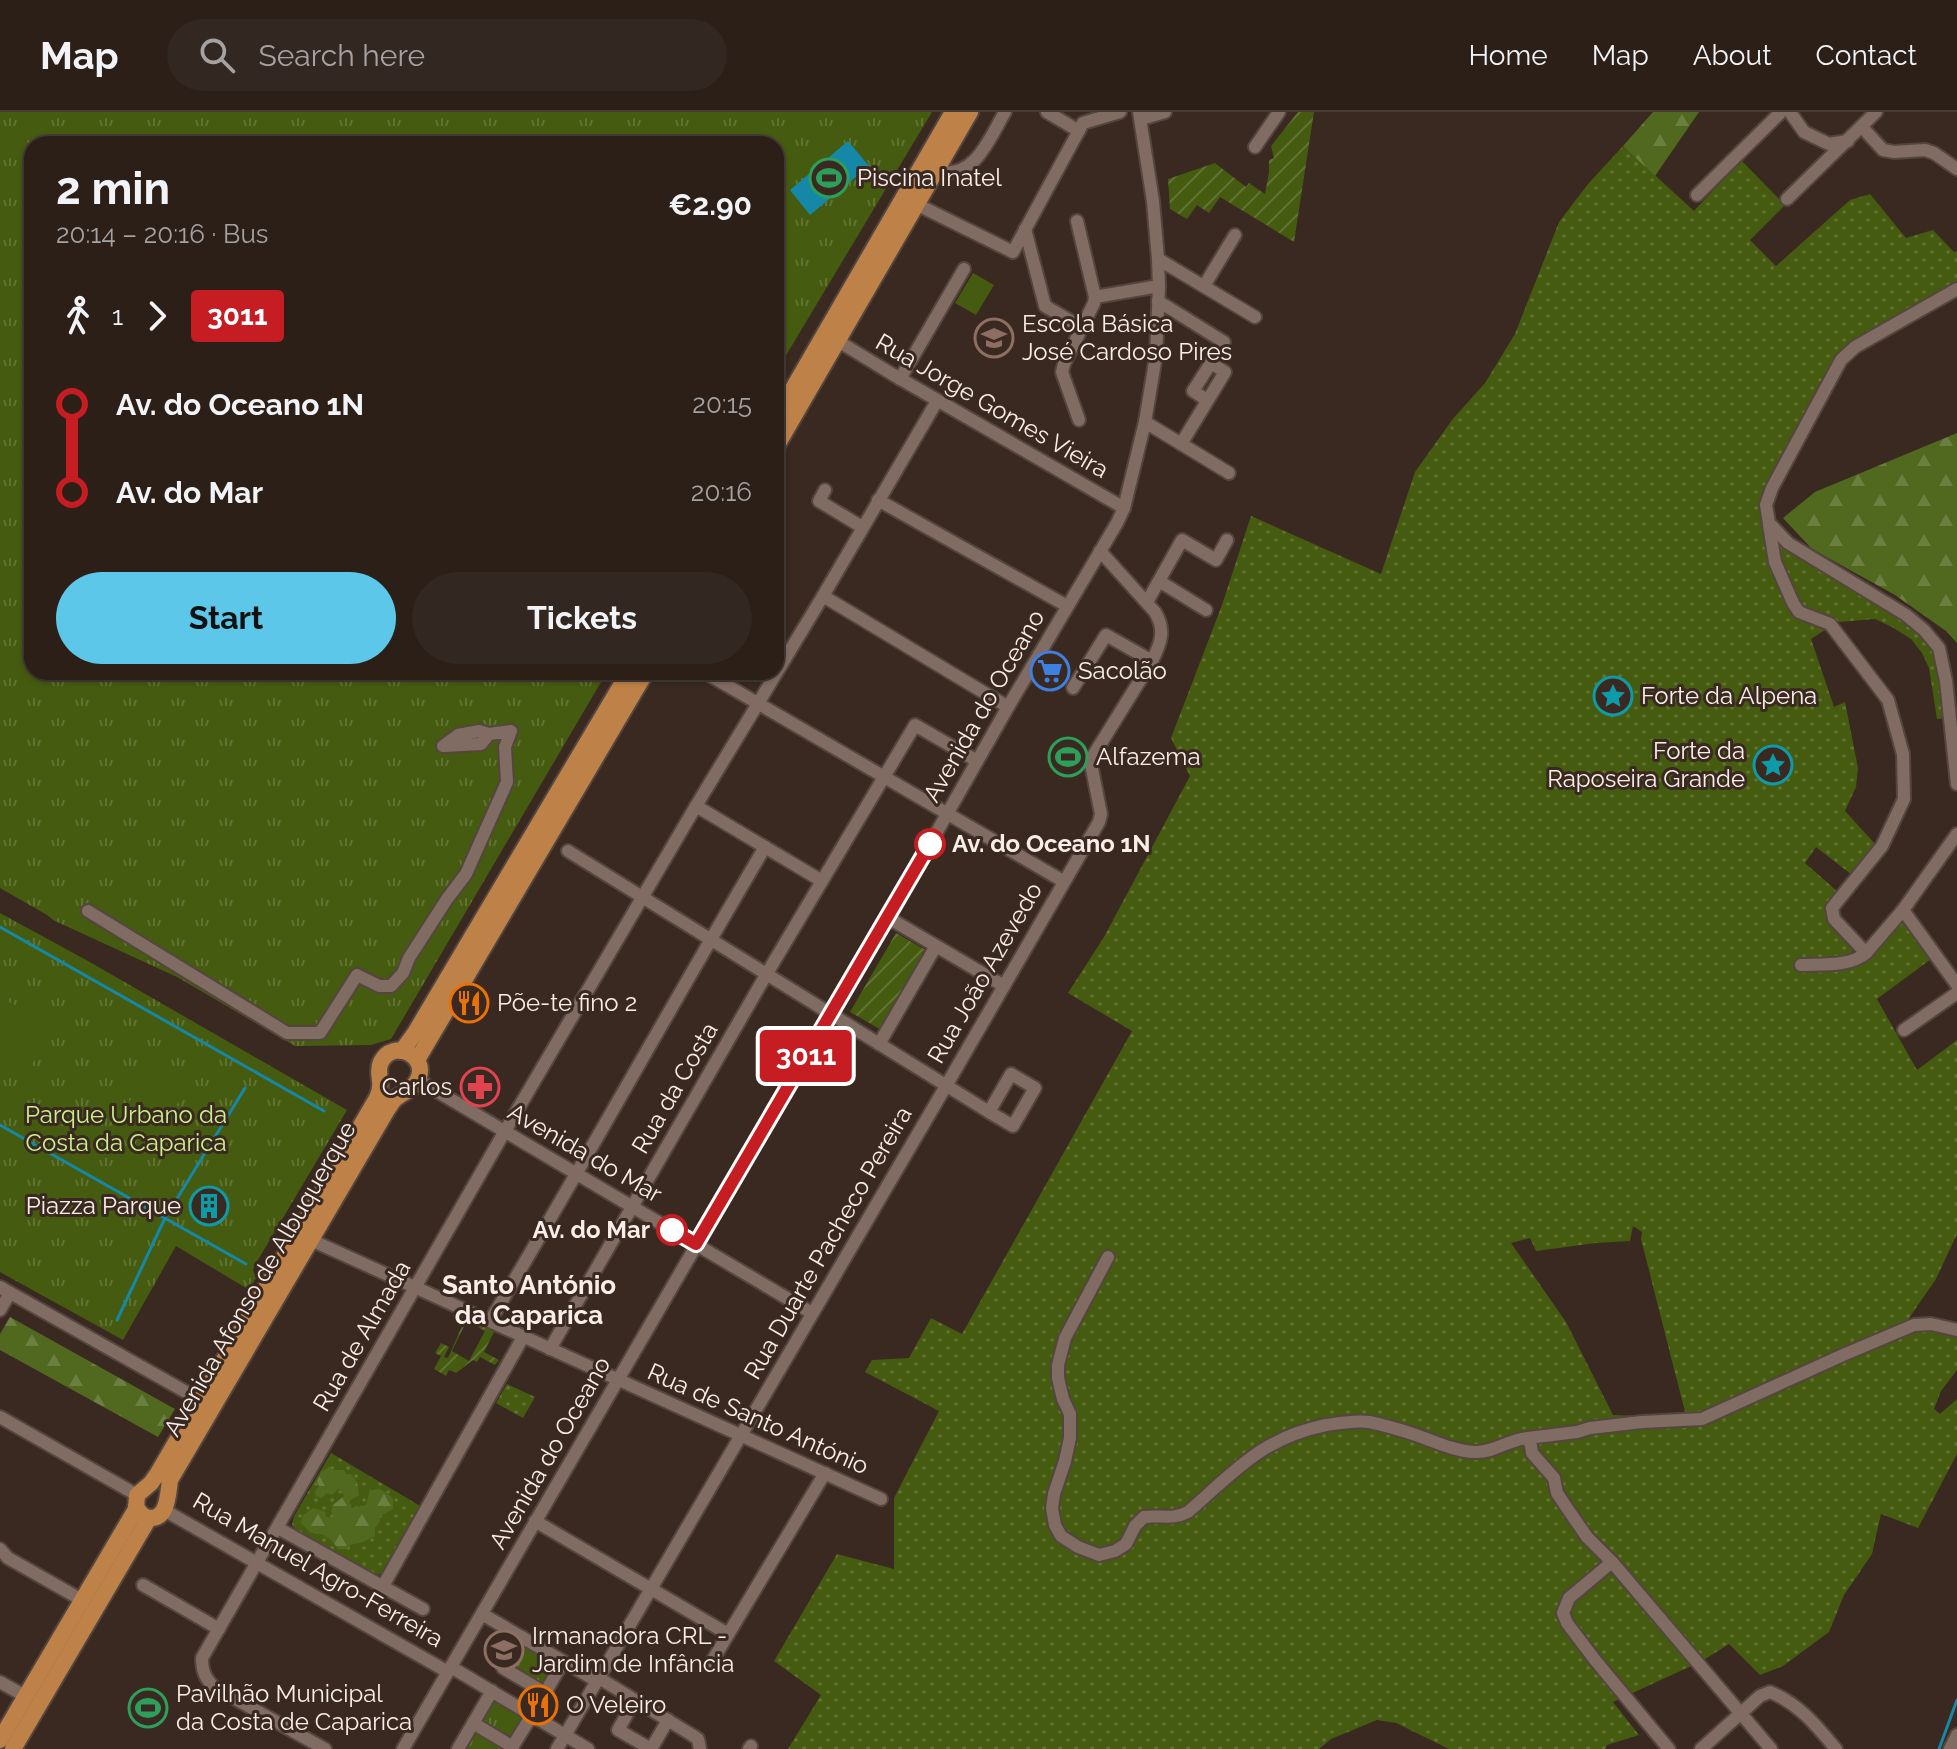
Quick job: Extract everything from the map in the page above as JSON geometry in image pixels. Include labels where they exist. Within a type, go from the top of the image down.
[{"type":"main road","points":[[784,404],[953,112]]},
{"type":"main road","points":[[784,433],[970,112]]},
{"type":"main road","name":"Avenida Afonso de Albuquerque","points":[[13,1749],[149,1503],[151,1483],[379,1094],[382,1083],[379,1070],[384,1058],[389,1053],[402,1051],[418,1027],[624,680]]},
{"type":"main road","points":[[417,1060],[641,680]]},
{"type":"main road","points":[[382,1083],[397,1092],[413,1085],[420,1067],[413,1055],[402,1051]]},
{"type":"main road","name":"Avenida Afonso de Albuquerque","points":[[0,1740],[82,1600],[149,1503],[170,1480],[387,1110],[397,1097],[413,1085]]},
{"type":"street","points":[[937,171],[949,174],[965,169],[979,156],[1005,112]]},
{"type":"street","points":[[1047,112],[1079,131]]},
{"type":"street","points":[[916,204],[1013,252],[1083,123],[1120,112]]},
{"type":"street","points":[[1140,116],[1165,112]]},
{"type":"street","points":[[1255,147],[1279,112]]},
{"type":"street","points":[[1697,195],[1781,112]]},
{"type":"street","points":[[1790,112],[1804,132],[1829,144],[1848,141]]},
{"type":"street","points":[[1787,199],[1876,112]]},
{"type":"street","name":"Avenida do Oceano","points":[[403,1749],[1124,508],[1145,422],[1156,356],[1159,286],[1153,201],[1140,116]]},
{"type":"street","points":[[1862,127],[1883,150],[1925,150],[1957,169]]},
{"type":"street","points":[[1077,221],[1095,297],[1062,372],[1079,420]]},
{"type":"street","points":[[1025,229],[1045,306],[1082,328]]},
{"type":"street","points":[[1204,286],[1235,235]]},
{"type":"street","points":[[1158,259],[1255,317]]},
{"type":"street","points":[[900,379],[964,269]]},
{"type":"street","points":[[1095,297],[1159,286]]},
{"type":"street","points":[[1866,953],[1834,919],[1832,908],[1882,846],[1904,799],[1903,754],[1888,700],[1830,624],[1799,612],[1793,603],[1775,562],[1766,505],[1772,488],[1841,360],[1855,347],[1957,289]]},
{"type":"street","points":[[1158,301],[1224,342],[1211,363],[1225,372],[1181,444]]},
{"type":"street","name":"Rua Jorge Gomes Vieira","points":[[838,341],[1124,508]]},
{"type":"street","name":"Rua de Almada","points":[[784,661],[937,401]]},
{"type":"street","points":[[1145,422],[1229,473]]},
{"type":"street","points":[[825,490],[819,501],[862,527]]},
{"type":"street","points":[[878,500],[1067,606]]},
{"type":"street","points":[[1769,523],[1788,544],[1906,615],[1939,648],[1954,734],[1957,784]]},
{"type":"street","points":[[1147,602],[1182,540],[1216,560],[1227,540]]},
{"type":"street","name":"Rua João Azevedo","points":[[946,1086],[1101,814],[1091,764],[1093,756],[1160,646],[1163,632],[1161,622],[1147,602],[1100,551]]},
{"type":"street","points":[[1159,581],[1206,610]]},
{"type":"street","points":[[823,596],[1008,707]]},
{"type":"street","points":[[1073,688],[1106,635],[1152,661]]},
{"type":"street","points":[[718,680],[1063,881]]},
{"type":"street","name":"Rua de Almada","points":[[325,1749],[214,1687],[206,1679],[202,1658],[505,1131],[773,680]]},
{"type":"street","name":"Rua da Costa","points":[[550,1349],[915,725],[977,761]]},
{"type":"street","points":[[88,911],[287,1033],[320,1033],[357,975],[379,986],[391,986],[403,973],[409,958],[466,874],[507,782],[505,747],[511,731],[489,734],[479,731],[458,735],[443,746]]},
{"type":"street","points":[[696,806],[822,881]]},
{"type":"street","points":[[1801,965],[1850,961],[1866,953],[1903,910],[1957,834]]},
{"type":"street","points":[[490,1321],[765,847]]},
{"type":"street","points":[[568,851],[989,1112]]},
{"type":"street","points":[[1903,910],[1957,985]]},
{"type":"street","points":[[887,917],[1004,986]]},
{"type":"street","points":[[879,1044],[936,946]]},
{"type":"street","points":[[1904,1030],[1957,993]]},
{"type":"street","name":"Avenida do Mar","points":[[413,1085],[505,1131],[812,1313]]},
{"type":"street","name":"Rua Duarte Pacheco Pereira","points":[[557,1749],[946,1086]]},
{"type":"street","name":"Rua de Santo António","points":[[311,1240],[881,1499]]},
{"type":"street","points":[[1108,1257],[1065,1338],[1058,1365],[1061,1388],[1070,1414],[1070,1438],[1052,1508],[1061,1536],[1099,1555],[1126,1544],[1135,1526],[1144,1517],[1181,1516],[1264,1447],[1316,1427],[1342,1422],[1370,1422],[1440,1445],[1487,1452],[1520,1438],[1642,1422],[1702,1419],[1914,1325],[1931,1324],[1957,1330]]},
{"type":"street","points":[[0,1310],[5,1290],[186,1392]]},
{"type":"street","points":[[383,1586],[523,1337]]},
{"type":"street","name":"Rua Manuel Agro-Ferreira","points":[[0,1417],[258,1564],[492,1691],[588,1749]]},
{"type":"street","points":[[1528,1438],[1532,1453],[1554,1478],[1557,1493],[1587,1537],[1612,1562],[1771,1749]]},
{"type":"street","points":[[711,1663],[825,1473]]},
{"type":"street","points":[[535,1521],[728,1634]]},
{"type":"street","points":[[278,1528],[423,1609]]},
{"type":"street","points":[[0,1549],[8,1558],[82,1600]]},
{"type":"street","points":[[1612,1562],[1569,1598],[1563,1613],[1595,1660],[1669,1749]]},
{"type":"street","points":[[143,1585],[219,1629]]},
{"type":"street","points":[[482,1614],[668,1720],[698,1739],[700,1749]]},
{"type":"street","points":[[522,1637],[503,1668],[545,1693],[563,1662]]},
{"type":"street","points":[[0,1682],[25,1696]]},
{"type":"street","points":[[458,1749],[492,1691]]},
{"type":"street","points":[[1701,1749],[1760,1696],[1770,1692],[1783,1697],[1813,1722],[1836,1749]]},
{"type":"street","points":[[635,1700],[618,1730],[651,1749],[668,1720]]},
{"type":"street","points":[[473,1723],[512,1748],[532,1715]]},
{"type":"street","points":[[1950,1749],[1957,1735]]},
{"type":"green space","points":[[0,112],[932,112],[784,359],[784,136],[24,136],[24,680],[602,680],[391,1039],[371,1045],[295,1046],[177,977],[53,920],[0,888]]},
{"type":"green space","points":[[1298,112],[1314,112],[1294,242],[1220,197],[1209,213],[1197,205],[1187,219],[1170,209],[1168,179],[1215,163],[1246,187],[1249,183],[1265,194],[1269,160],[1274,158],[1271,146]]},
{"type":"green space","points":[[1653,112],[1699,112],[1655,176],[1623,146]]},
{"type":"green space","points":[[1623,146],[1694,211],[1741,160],[1785,205],[1750,240],[1776,266],[1850,200],[1870,194],[1906,238],[1933,230],[1954,252],[1957,251],[1957,284],[1839,353],[1761,500],[1767,543],[1789,610],[1803,620],[1828,628],[1811,639],[1834,707],[1845,702],[1858,768],[1856,787],[1845,811],[1876,845],[1852,875],[1816,847],[1805,863],[1838,892],[1828,911],[1832,925],[1854,950],[1848,956],[1798,960],[1862,962],[1881,946],[1902,920],[1931,959],[1877,999],[1917,1070],[1957,1040],[1957,1234],[1936,1279],[1907,1321],[1911,1331],[1935,1330],[1957,1334],[1957,1370],[1941,1391],[1934,1409],[1940,1414],[1957,1399],[1957,1454],[1918,1528],[1881,1514],[1872,1554],[1844,1595],[1829,1632],[1783,1666],[1760,1675],[1729,1644],[1702,1661],[1613,1702],[1639,1735],[1607,1745],[1605,1749],[1449,1749],[1396,1723],[1377,1720],[1331,1739],[1319,1749],[788,1749],[821,1695],[774,1661],[837,1554],[894,1569],[894,1498],[939,1411],[865,1372],[872,1360],[909,1358],[931,1318],[962,1334],[1132,1031],[1068,993],[1104,937],[1190,776],[1171,738],[1222,605],[1251,516],[1381,574],[1415,472],[1452,420],[1485,383],[1515,334],[1559,222]],"holes":[[[1633,1226],[1642,1232],[1641,1239],[1685,1412],[1613,1415],[1566,1322],[1511,1243],[1530,1238],[1536,1251],[1630,1241]]]},
{"type":"green space","points":[[973,273],[994,285],[976,315],[955,303]]},
{"type":"green space","points":[[1957,433],[1957,643],[1946,631],[1895,595],[1812,549],[1783,518],[1815,492]]},
{"type":"green space","points":[[1777,539],[1815,566],[1901,617],[1921,635],[1936,656],[1946,718],[1937,719],[1929,668],[1911,639],[1875,619],[1838,622],[1800,604],[1781,567]]},
{"type":"green space","name":"Parque Urbano da Costa da Caparica","points":[[0,913],[347,1110],[255,1265],[256,1278],[250,1288],[176,1246],[123,1340],[0,1272]]},
{"type":"green space","points":[[896,933],[929,952],[883,1031],[850,1012]]},
{"type":"green space","points":[[0,997],[53,1026],[27,1074],[0,1059]]},
{"type":"green space","points":[[147,1070],[185,1091],[152,1149],[115,1128]]},
{"type":"green space","points":[[10,1317],[175,1409],[158,1437],[0,1350],[0,1334]]},
{"type":"green space","points":[[466,1317],[452,1351],[469,1361],[485,1331],[470,1323],[472,1320],[495,1330],[484,1352],[499,1360],[495,1365],[480,1357],[477,1362],[473,1360],[456,1373],[449,1370],[446,1376],[434,1369],[441,1356],[435,1353],[441,1343],[449,1347],[444,1357],[448,1358]]},
{"type":"green space","points":[[507,1384],[535,1397],[523,1418],[496,1403]]},
{"type":"green space","points":[[331,1453],[422,1507],[386,1572],[377,1575],[297,1531],[292,1525],[294,1516]]},
{"type":"green space","points":[[329,1467],[344,1470],[357,1482],[359,1495],[349,1501],[352,1508],[366,1505],[370,1490],[380,1489],[393,1498],[393,1509],[380,1516],[375,1536],[347,1549],[338,1549],[327,1537],[311,1533],[301,1523],[303,1515],[313,1508],[332,1518],[333,1505],[344,1496],[338,1489],[322,1498],[315,1495],[321,1472]]},
{"type":"green space","points":[[522,1637],[563,1662],[545,1693],[503,1668]]},
{"type":"green space","points":[[492,1691],[532,1715],[511,1749],[458,1749]]},
{"type":"water","name":"Piscina Inatel","points":[[848,141],[869,166],[810,215],[790,190]]},
{"type":"waterway","points":[[0,927],[324,1111]]},
{"type":"waterway","points":[[117,1320],[165,1218],[245,1088]]},
{"type":"waterway","points":[[0,1125],[246,1264]]},
{"type":"waterway","points":[[1939,1749],[1957,1700]]},
{"type":"bus line","name":"3011","points":[[672,1230],[696,1244],[930,844]]},
{"type":"place","name":"Piscina Inatel","points":[[829,178]]},
{"type":"place","name":"Escola Básica José Cardoso Pires","points":[[994,338]]},
{"type":"place","name":"Sacolão","points":[[1050,671]]},
{"type":"place","name":"Forte da Alpena","points":[[1613,696]]},
{"type":"place","name":"Alfazema","points":[[1068,757]]},
{"type":"place","name":"Forte da Raposeira Grande","points":[[1773,765]]},
{"type":"place","name":"Av. do Oceano 1N","points":[[930,844]]},
{"type":"place","name":"Põe-te fino 2","points":[[469,1003]]},
{"type":"place","name":"Carlos","points":[[480,1087]]},
{"type":"place","name":"Piazza Parque","points":[[209,1206]]},
{"type":"place","name":"Av. do Mar","points":[[672,1230]]},
{"type":"place","name":"Irmanadora CRL - Jardim de Infância","points":[[504,1650]]},
{"type":"place","name":"O Veleiro","points":[[538,1705]]},
{"type":"place","name":"Pavilhão Municipal da Costa de Caparica","points":[[148,1708]]},
{"type":"district","name":"Santo António da Caparica","points":[[529,1300]]}]
